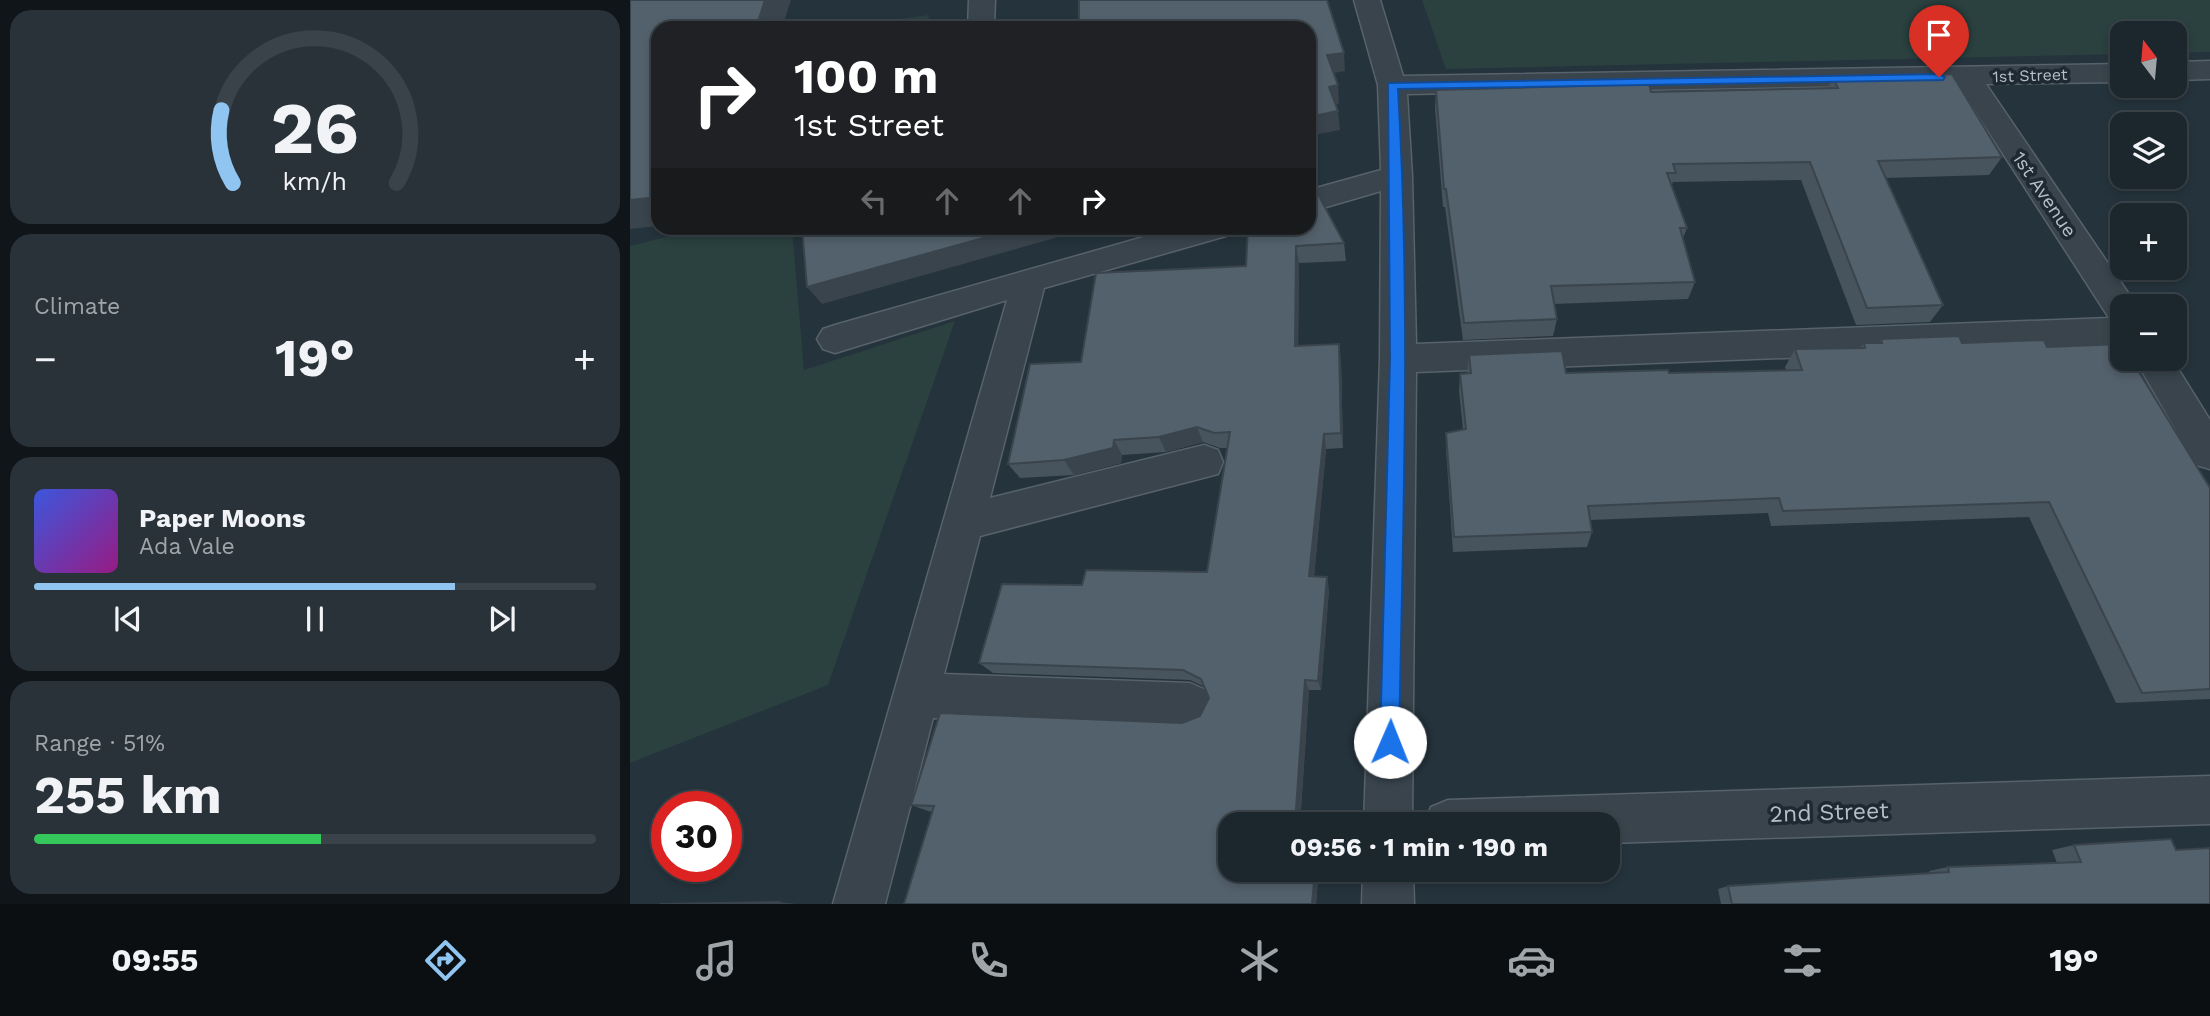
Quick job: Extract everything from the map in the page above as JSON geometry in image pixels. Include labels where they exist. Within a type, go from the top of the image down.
[{"type":"street","points":[[981,21],[982,0]]},
{"type":"street","points":[[1367,0],[1392,85],[1397,176],[1398,359],[1388,812]]},
{"type":"street","points":[[2188,71],[2210,70]]},
{"type":"street","name":"1st Street","points":[[1392,85],[2110,73]]},
{"type":"street","name":"1st Avenue","points":[[1967,77],[2111,294]]},
{"type":"street","points":[[1316,199],[1397,176]]},
{"type":"street","points":[[835,339],[1190,235]]},
{"type":"street","points":[[859,904],[1029,280]]},
{"type":"street","points":[[1398,359],[2110,332]]},
{"type":"street","points":[[2159,371],[2210,453]]},
{"type":"street","points":[[963,522],[1204,462]]},
{"type":"street","points":[[915,695],[1191,706]]},
{"type":"street","name":"2nd Street","points":[[1620,819],[2210,800]]},
{"type":"street","points":[[1388,882],[1388,904]]},
{"type":"green space","points":[[1422,0],[2210,0],[2210,52],[2188,53],[2188,21],[2110,21],[2110,54],[1446,69]]},
{"type":"green space","points":[[929,15],[929,21],[885,21]]},
{"type":"green space","points":[[673,235],[793,235],[804,370],[955,321],[828,685],[630,763],[630,246]]},
{"type":"building","points":[[630,0],[765,0],[758,21],[651,21],[651,198],[630,200]]},
{"type":"building","points":[[1079,0],[1327,0],[1344,53],[1327,55],[1338,85],[1329,87],[1338,111],[1316,116],[1316,21],[1079,21]]},
{"type":"building","points":[[1952,74],[2002,157],[1878,161],[1943,305],[1867,308],[1810,162],[1673,164],[1676,173],[1667,173],[1687,228],[1680,228],[1695,282],[1551,286],[1557,319],[1464,323],[1444,189],[1436,90],[1649,84],[1651,92],[1838,88],[1833,78]]},
{"type":"building","points":[[1318,194],[1344,243],[1296,246],[1295,346],[1339,344],[1341,433],[1324,434],[1309,576],[1327,577],[1318,681],[1305,680],[1296,812],[1218,812],[1218,882],[1314,882],[1312,904],[904,904],[934,806],[911,805],[940,713],[1182,723],[1200,716],[1209,698],[1201,679],[1183,670],[979,663],[1002,584],[1082,585],[1086,570],[1207,572],[1230,432],[1214,433],[1197,427],[1159,437],[1114,440],[1113,448],[1064,460],[1008,464],[1030,364],[1081,362],[1096,273],[1246,266],[1248,235],[1316,235]]},
{"type":"building","points":[[803,235],[994,235],[807,287]]},
{"type":"building","points":[[1959,336],[1962,343],[2044,340],[2047,347],[2110,344],[2110,371],[2138,371],[2210,488],[2210,689],[2142,693],[2049,502],[1783,511],[1779,498],[1588,506],[1592,532],[1454,537],[1446,433],[1466,429],[1460,374],[1471,373],[1469,355],[1562,351],[1566,373],[1802,370],[1795,349],[1865,348],[1864,343],[1882,343],[1881,339]]},
{"type":"building","points":[[2171,839],[2176,850],[2210,848],[2210,904],[1732,904],[1728,886],[1949,872],[1948,867],[2081,862],[2074,845]]},
{"type":"building","points":[[779,902],[778,904],[660,904]]},
{"type":"route","points":[[1390,742],[1398,359],[1397,176],[1392,85],[1939,77]]}]
